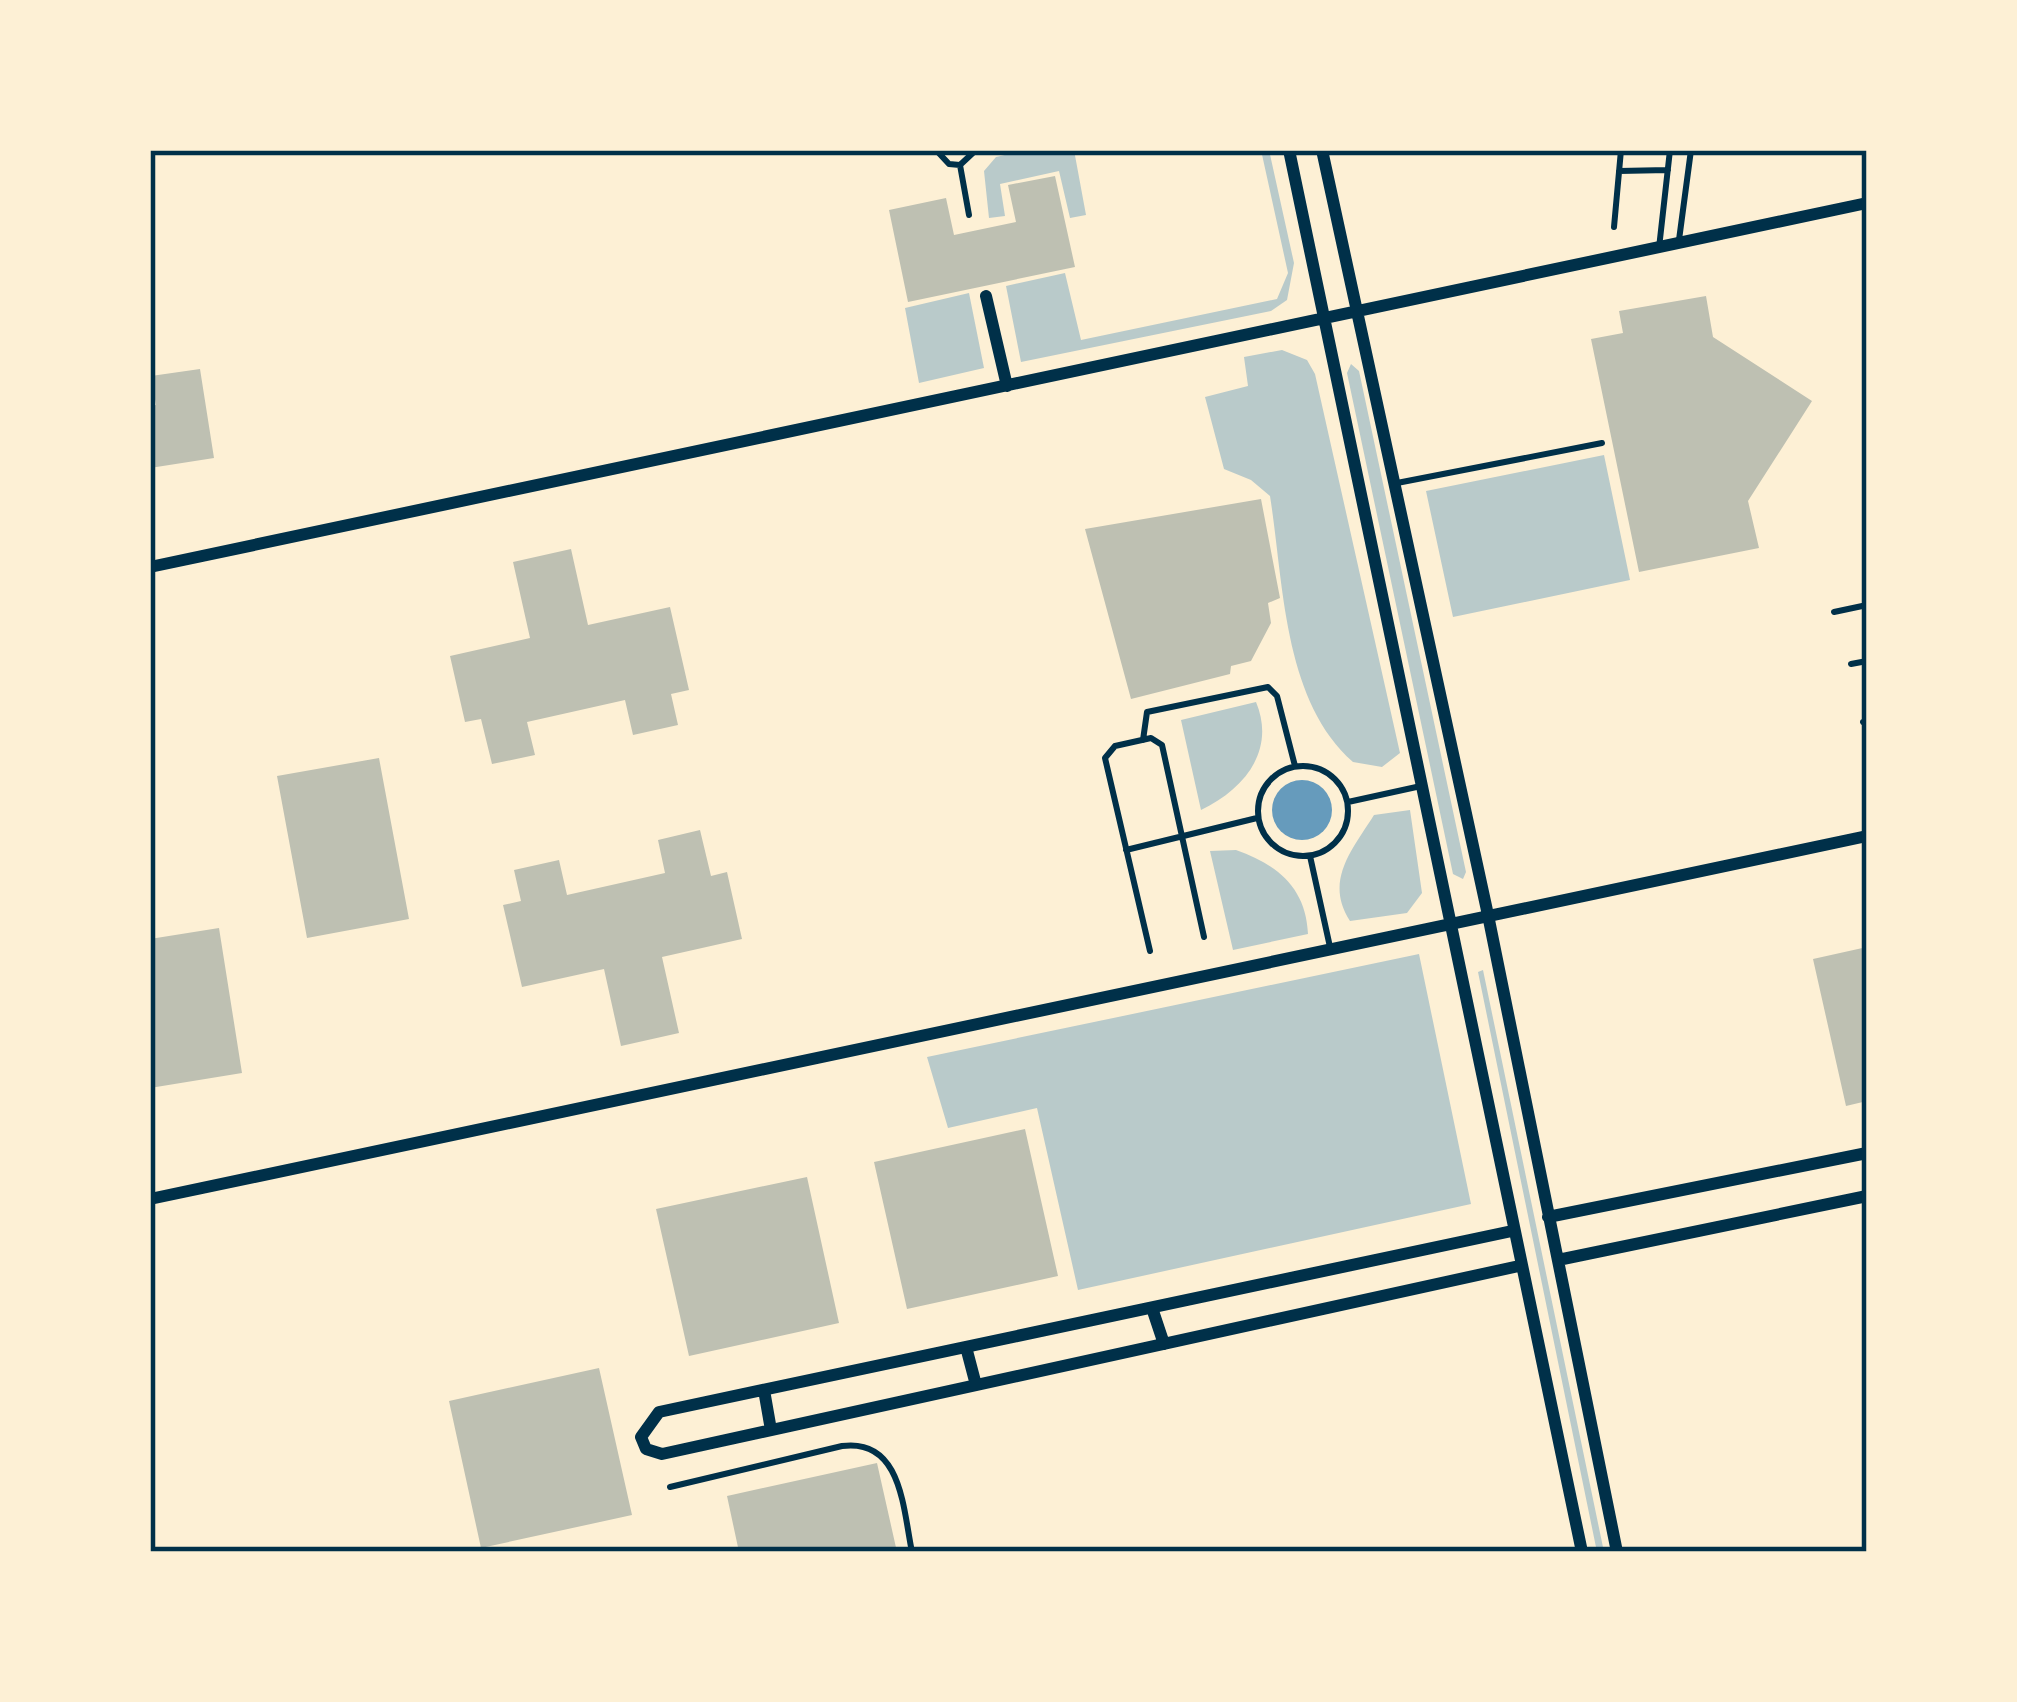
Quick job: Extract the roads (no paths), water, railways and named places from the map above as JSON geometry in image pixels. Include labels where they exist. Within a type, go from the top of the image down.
[{"type":"street","points":[[1289,150],[1582,1552]]},
{"type":"street","points":[[1322,150],[1488,915],[1617,1552]]},
{"type":"street","points":[[150,567],[1867,203]]},
{"type":"street","points":[[986,296],[1007,386]]},
{"type":"street","points":[[150,1199],[1867,836]]},
{"type":"street","points":[[1548,1217],[1867,1153]]},
{"type":"street","points":[[1558,1261],[1867,1196]]},
{"type":"street","points":[[1512,1231],[659,1412],[641,1437],[646,1448],[662,1454],[1520,1266]]},
{"type":"street","points":[[1152,1308],[1164,1344]]},
{"type":"street","points":[[966,1347],[976,1385]]},
{"type":"street","points":[[764,1390],[771,1430]]},
{"type":"lane","points":[[936,150],[950,164],[960,165],[976,150]]},
{"type":"lane","points":[[1614,227],[1621,150]]},
{"type":"lane","points":[[1659,248],[1670,150]]},
{"type":"lane","points":[[1679,243],[1690,150]]},
{"type":"lane","points":[[960,165],[969,215]]},
{"type":"lane","points":[[1619,171],[1668,170]]},
{"type":"lane","points":[[1393,484],[1602,443]]},
{"type":"lane","points":[[1834,612],[1867,605]]},
{"type":"lane","points":[[1851,664],[1867,661]]},
{"type":"lane","points":[[1143,740],[1147,712],[1268,687],[1277,696],[1295,766]]},
{"type":"lane","points":[[1150,951],[1105,758],[1110,748],[1155,739],[1162,746],[1204,937]]},
{"type":"lane","points":[[1295,766],[1323,770],[1343,788],[1348,802],[1345,831],[1324,852],[1310,856],[1282,852],[1270,843],[1258,818],[1258,804],[1270,779],[1295,766]]},
{"type":"lane","points":[[1348,802],[1424,785]]},
{"type":"lane","points":[[1126,850],[1258,818]]},
{"type":"lane","points":[[1310,856],[1330,947]]},
{"type":"lane","points":[[670,1487],[842,1445],[865,1446],[884,1456],[896,1474],[912,1552]]},
{"type":"water","points":[[1302,780],[1323,789],[1332,810],[1323,831],[1302,840],[1281,831],[1272,810],[1281,789]]}]
